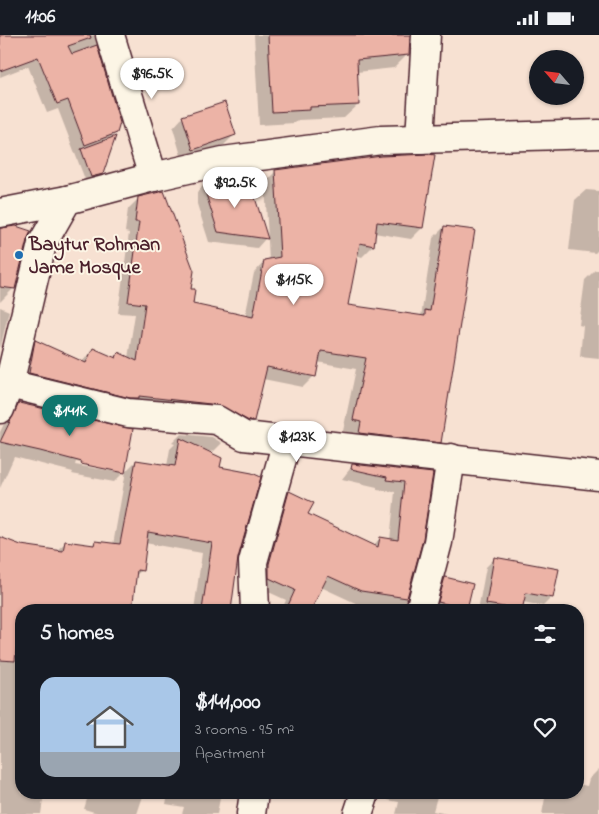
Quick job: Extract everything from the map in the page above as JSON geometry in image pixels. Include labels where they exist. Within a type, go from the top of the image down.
[{"type":"street","points":[[110,35],[153,177]]},
{"type":"street","points":[[420,139],[426,35]]},
{"type":"street","points":[[0,213],[67,200],[223,161],[382,140],[599,133]]},
{"type":"street","points":[[67,200],[42,244],[4,396],[128,413],[216,420],[244,436],[599,476]]},
{"type":"street","points":[[255,604],[253,562],[287,441]]},
{"type":"street","points":[[422,604],[438,542],[451,458]]},
{"type":"street","points":[[251,814],[253,799]]},
{"type":"street","points":[[358,814],[363,799]]},
{"type":"building","points":[[0,35],[90,35],[91,38],[68,46],[72,54],[97,45],[120,123],[117,133],[85,145],[68,100],[57,104],[38,57],[0,71]]},
{"type":"building","points":[[268,35],[410,35],[409,55],[357,60],[359,105],[310,107],[310,110],[272,112]]},
{"type":"building","points":[[225,102],[236,135],[193,150],[182,116]]},
{"type":"building","points":[[116,136],[103,174],[91,177],[81,149]]},
{"type":"building","points":[[435,155],[423,228],[377,222],[374,246],[360,243],[348,305],[425,316],[425,310],[430,311],[444,226],[475,230],[441,443],[359,433],[361,422],[353,420],[366,358],[321,351],[316,377],[267,367],[254,421],[249,421],[219,405],[139,396],[139,398],[130,398],[29,373],[35,340],[86,363],[93,348],[116,358],[118,352],[137,361],[145,304],[128,302],[139,222],[135,222],[138,197],[164,191],[194,271],[191,289],[195,289],[193,304],[253,317],[264,260],[280,257],[275,170],[382,156]]},
{"type":"building","points":[[206,181],[251,185],[268,239],[218,232],[206,194]]},
{"type":"building","points":[[16,226],[31,231],[15,289],[0,287],[0,228]]},
{"type":"building","points":[[19,403],[133,429],[125,473],[81,464],[82,462],[0,442]]},
{"type":"building","points":[[180,438],[222,458],[220,467],[252,473],[261,477],[238,558],[232,604],[203,604],[212,543],[148,532],[143,571],[137,570],[133,604],[15,604],[15,661],[0,660],[0,537],[21,545],[63,551],[65,541],[94,545],[95,541],[120,544],[136,460],[175,466]]},
{"type":"building","points":[[352,464],[433,473],[423,539],[407,598],[361,591],[328,576],[314,604],[289,604],[295,590],[269,578],[269,564],[289,491],[314,503],[308,514],[378,547],[380,537],[398,540],[404,482],[386,480],[387,477],[351,469]]},
{"type":"building","points":[[494,557],[559,569],[553,598],[526,593],[523,604],[486,604]]},
{"type":"building","points":[[445,577],[473,584],[468,604],[438,602]]},
{"type":"place","name":"Baytur Rohman Jame Mosque","points":[[19,255]]}]
